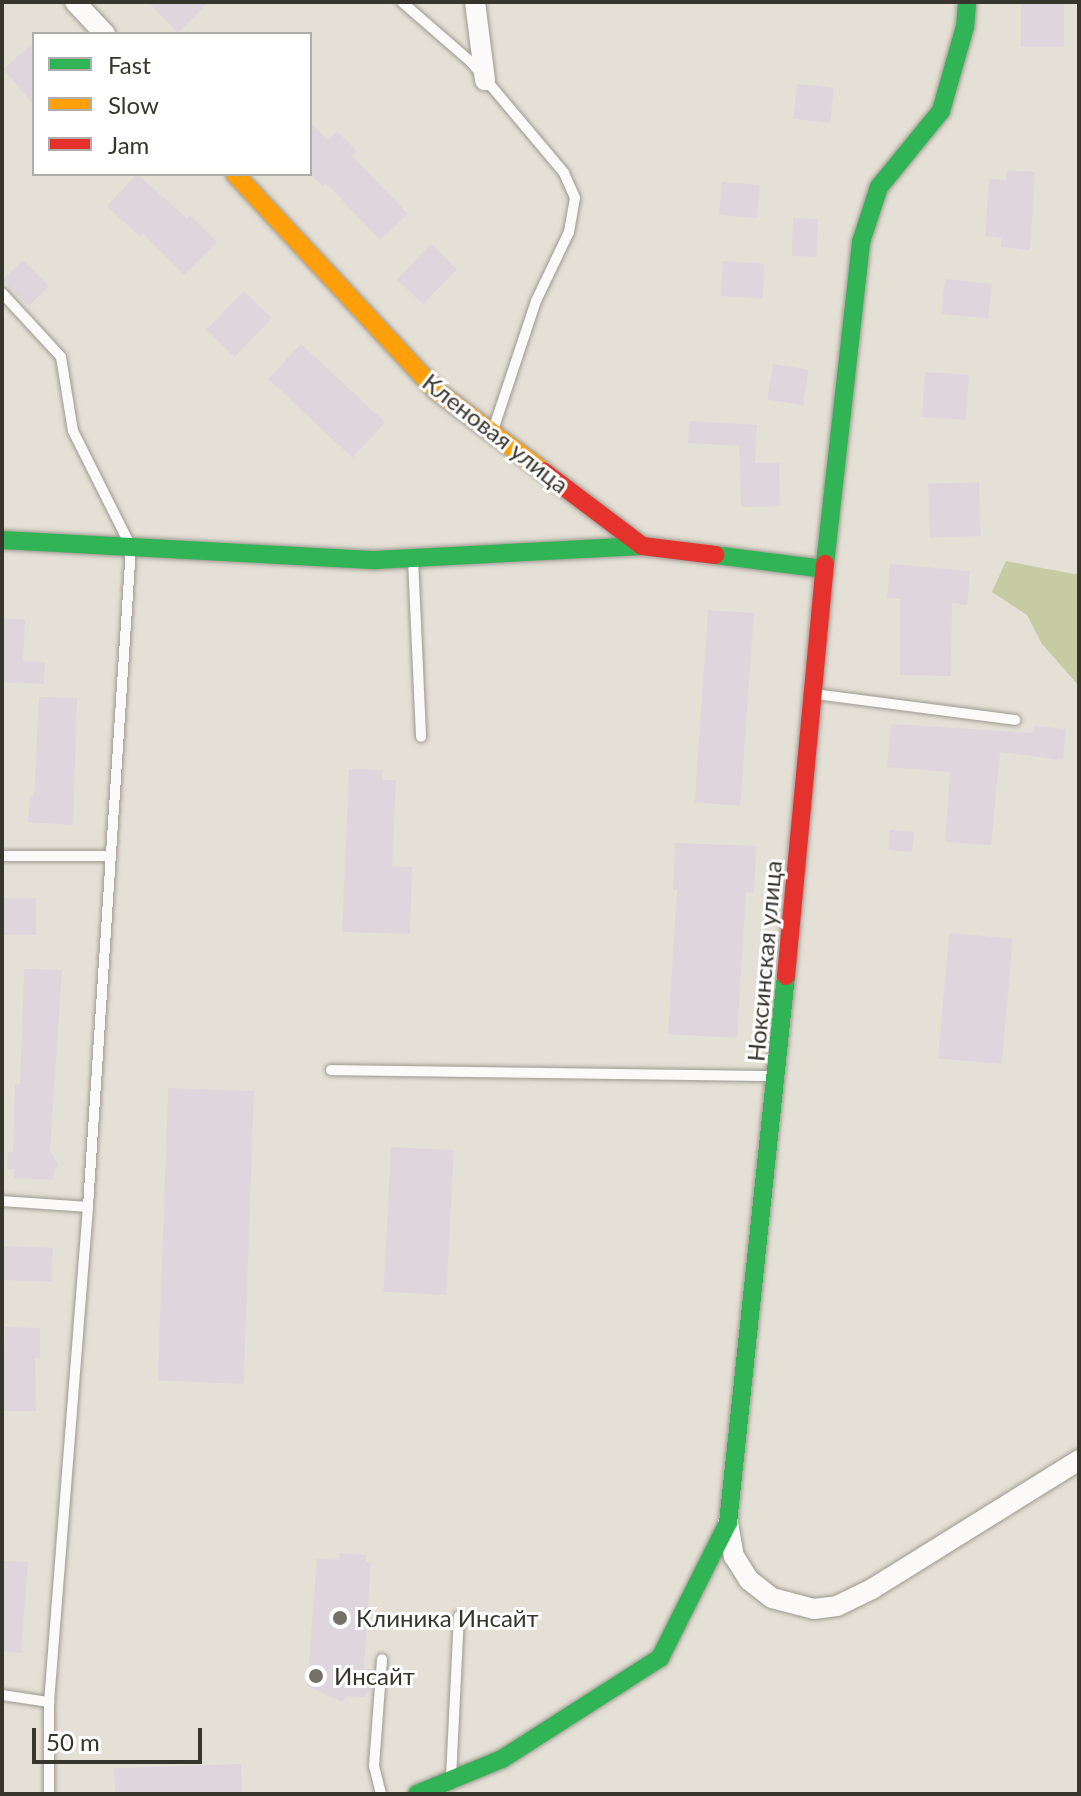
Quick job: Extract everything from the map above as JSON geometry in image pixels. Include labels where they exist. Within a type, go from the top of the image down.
[{"type":"street","points":[[75,2],[103,32]]},
{"type":"street","points":[[475,2],[485,80]]},
{"type":"street","name":"Ноксинская улица","points":[[417,1794],[502,1759],[660,1658],[728,1523],[777,1076],[824,569],[861,242],[879,187],[941,111],[965,27],[967,2]]},
{"type":"street","name":"Кленовая улица","points":[[237,176],[437,391],[642,546]]},
{"type":"street","points":[[2,540],[375,560],[642,546],[824,569]]},
{"type":"street","points":[[728,1523],[734,1556],[749,1580],[772,1598],[814,1609],[837,1606],[872,1589],[1079,1460]]},
{"type":"lane","points":[[402,2],[471,62],[564,173],[575,198],[569,232],[536,301],[492,432]]},
{"type":"lane","points":[[2,293],[61,357],[73,431],[131,547],[108,856],[88,1207],[49,1702],[49,1794]]},
{"type":"lane","points":[[413,558],[421,737]]},
{"type":"lane","points":[[813,694],[1015,720]]},
{"type":"lane","points":[[2,856],[108,856]]},
{"type":"lane","points":[[331,1070],[777,1076]]},
{"type":"lane","points":[[2,1201],[88,1207]]},
{"type":"lane","points":[[451,1781],[459,1616]]},
{"type":"lane","points":[[381,1794],[374,1766],[382,1659]]},
{"type":"lane","points":[[2,1695],[49,1702]]},
{"type":"green space","points":[[1006,561],[1079,575],[1079,686],[1042,644],[1027,615],[992,592]]},
{"type":"building","points":[[148,2],[209,2],[179,32]]},
{"type":"building","points":[[1021,2],[1064,2],[1064,47],[1021,47]]},
{"type":"building","points":[[32,44],[32,103],[3,69]]},
{"type":"building","points":[[797,84],[834,88],[830,123],[793,119]]},
{"type":"building","points":[[312,124],[328,140],[337,131],[357,151],[352,156],[408,214],[380,240],[326,183],[323,186],[312,176]]},
{"type":"building","points":[[1007,170],[1035,172],[1030,250],[1001,247],[1001,238],[985,236],[989,179],[1006,180]]},
{"type":"building","points":[[135,176],[139,176],[187,218],[190,215],[217,242],[184,275],[143,233],[140,237],[107,206]]},
{"type":"building","points":[[722,182],[760,185],[757,218],[719,215]]},
{"type":"building","points":[[793,218],[818,219],[817,257],[792,256]]},
{"type":"building","points":[[431,244],[457,269],[423,304],[397,279]]},
{"type":"building","points":[[23,260],[49,287],[29,306],[3,279]]},
{"type":"building","points":[[723,261],[765,264],[762,299],[721,296]]},
{"type":"building","points":[[945,279],[992,284],[988,319],[941,314]]},
{"type":"building","points":[[244,291],[272,318],[235,357],[206,330]]},
{"type":"building","points":[[301,344],[385,422],[352,458],[268,379]]},
{"type":"building","points":[[773,364],[809,370],[803,405],[767,400]]},
{"type":"building","points":[[925,372],[969,375],[966,420],[922,417]]},
{"type":"building","points":[[689,421],[757,425],[755,463],[779,463],[780,506],[741,507],[739,446],[688,443]]},
{"type":"building","points":[[979,482],[981,536],[930,538],[928,484]]},
{"type":"building","points":[[890,564],[970,571],[967,605],[952,603],[951,676],[900,675],[900,599],[887,598]]},
{"type":"building","points":[[708,610],[754,613],[740,806],[695,803]]},
{"type":"building","points":[[2,618],[25,620],[23,661],[45,662],[44,684],[2,682]]},
{"type":"building","points":[[39,697],[77,698],[73,825],[28,822],[30,796],[34,796]]},
{"type":"building","points":[[891,724],[1034,733],[1035,726],[1066,729],[1063,760],[1000,752],[991,845],[945,842],[950,772],[887,767]]},
{"type":"building","points":[[349,769],[383,770],[382,780],[396,780],[392,866],[412,867],[410,934],[342,932]]},
{"type":"building","points":[[890,830],[914,832],[912,852],[888,850]]},
{"type":"building","points":[[675,843],[756,846],[754,893],[746,892],[737,1038],[668,1034],[677,890],[673,890]]},
{"type":"building","points":[[4,898],[36,898],[36,935],[4,935]]},
{"type":"building","points":[[949,933],[1013,939],[1002,1064],[938,1059]]},
{"type":"building","points":[[24,969],[62,970],[50,1152],[59,1165],[54,1170],[53,1180],[14,1178],[14,1169],[7,1169],[8,1152],[13,1152],[15,1084],[20,1085]]},
{"type":"building","points":[[168,1088],[254,1091],[244,1384],[158,1381]]},
{"type":"building","points":[[391,1147],[454,1150],[446,1295],[383,1292]]},
{"type":"building","points":[[2,1246],[53,1248],[52,1282],[2,1280]]},
{"type":"building","points":[[5,1327],[40,1328],[40,1358],[35,1358],[36,1411],[2,1411]]},
{"type":"building","name":"Клиника Инсайт","points":[[339,1553],[366,1555],[366,1562],[371,1562],[364,1669],[373,1669],[372,1688],[364,1697],[346,1696],[342,1702],[307,1686],[317,1559],[339,1560]]},
{"type":"building","points":[[2,1561],[28,1562],[21,1653],[2,1651]]},
{"type":"building","points":[[241,1764],[242,1794],[115,1794],[114,1768]]},
{"type":"traffic: fast","points":[[825,564],[861,242],[879,187],[941,111],[965,27],[967,2]]},
{"type":"traffic: fast","points":[[2,540],[375,560],[642,546]]},
{"type":"traffic: fast","points":[[715,555],[824,569]]},
{"type":"traffic: fast","points":[[417,1794],[502,1759],[660,1658],[728,1523],[786,976]]},
{"type":"traffic: slow","points":[[237,176],[437,391],[543,471]]},
{"type":"traffic: jam","points":[[543,471],[642,546],[715,555]]},
{"type":"traffic: jam","points":[[786,976],[825,564]]},
{"type":"place","name":"Клиника Инсайт","points":[[340,1618]]},
{"type":"place","name":"Инсайт","points":[[316,1676]]}]
